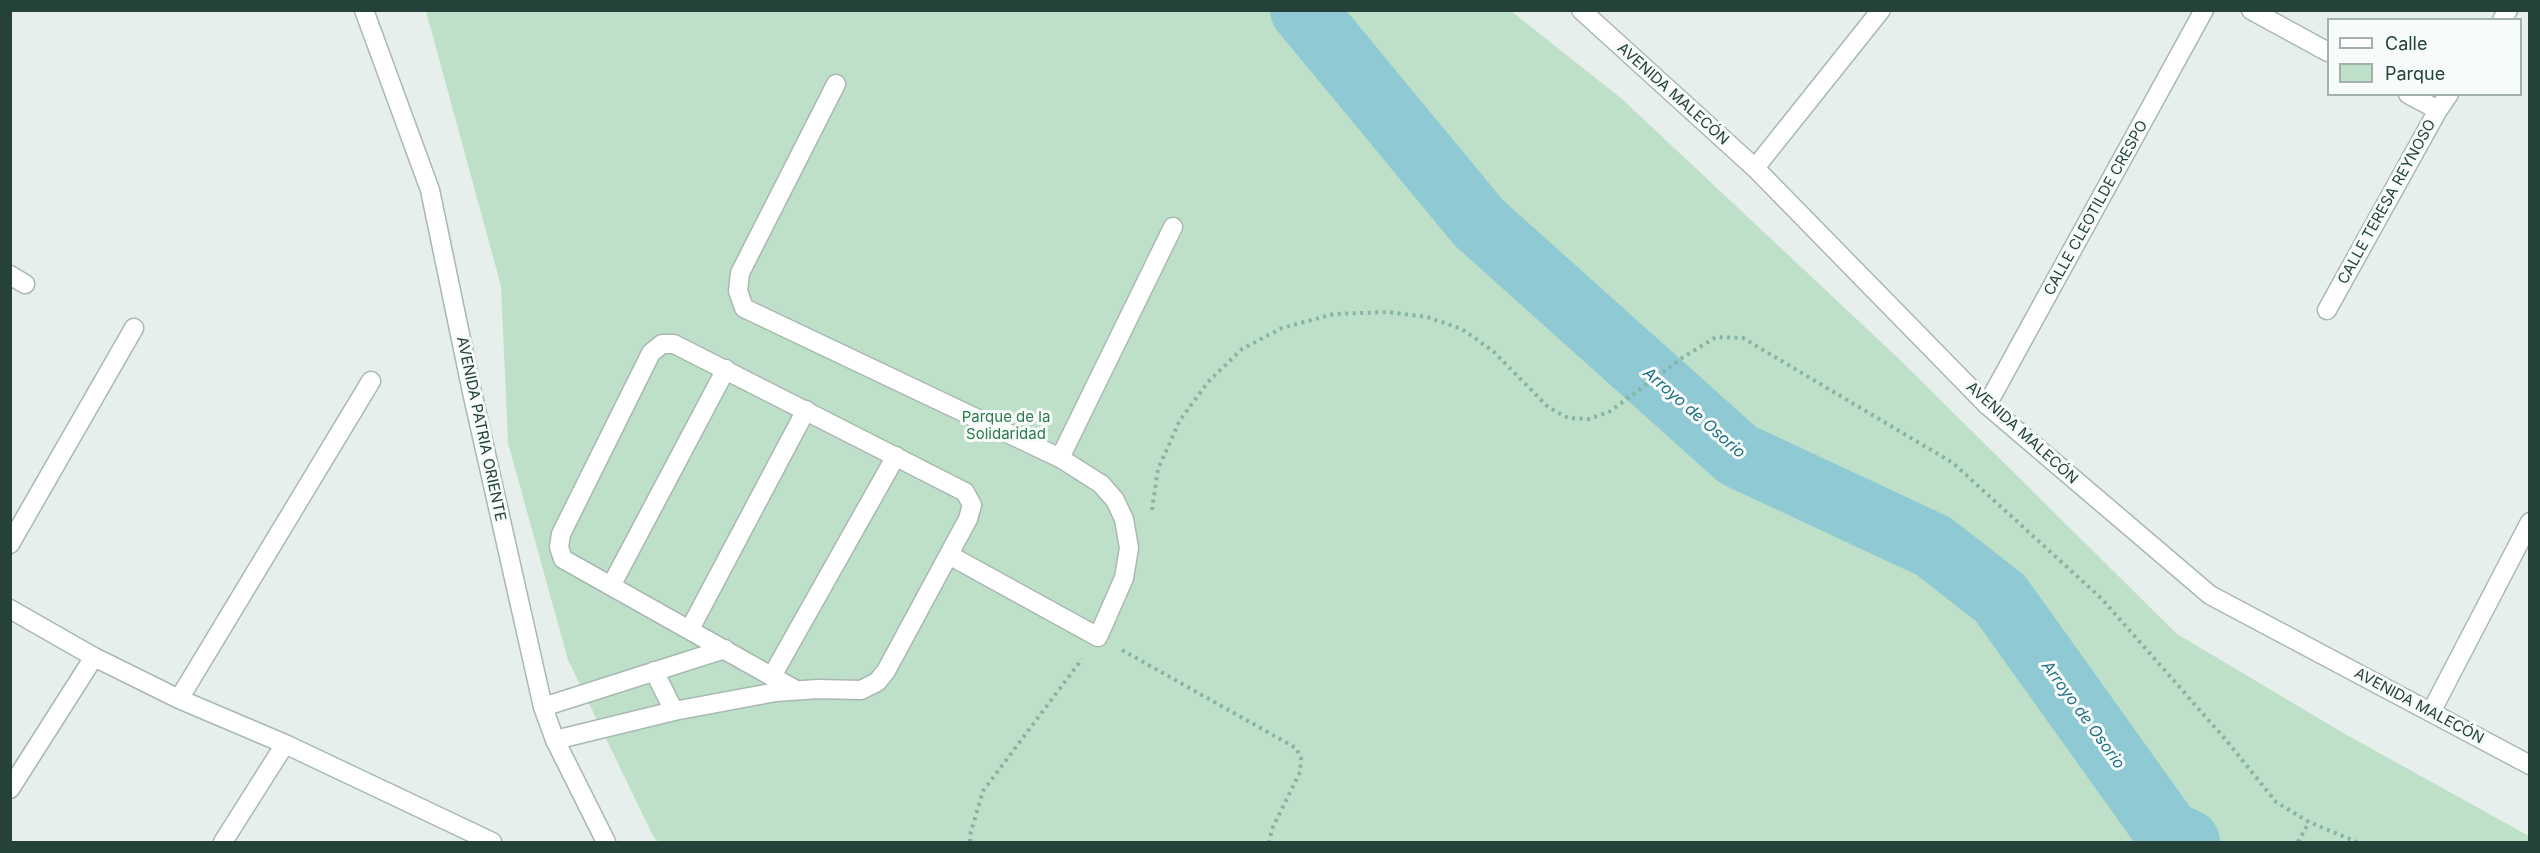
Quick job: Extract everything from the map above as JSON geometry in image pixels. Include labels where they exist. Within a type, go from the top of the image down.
[{"type":"street","name":"AVENIDA PATRIA ORIENTE","points":[[364,10],[430,190],[472,392],[543,707],[555,740],[606,843]]},
{"type":"street","name":"AVENIDA MALECÓN","points":[[1581,10],[1755,168],[1987,405],[2210,595],[2529,765]]},
{"type":"street","points":[[1755,168],[1881,10]]},
{"type":"street","name":"CALLE CLEOTILDE CRESPO","points":[[1987,405],[2204,10]]},
{"type":"street","points":[[2251,10],[2327,51]]},
{"type":"street","points":[[836,84],[740,273],[738,291],[744,308],[1060,458],[1101,484],[1115,500],[1124,519],[1130,548],[1124,578],[1098,637],[949,555]]},
{"type":"street","points":[[2412,96],[2438,110]]},
{"type":"street","name":"CALLE TERESA REYNOSO","points":[[2327,310],[2448,96]]},
{"type":"street","points":[[1060,458],[1173,227]]},
{"type":"street","points":[[10,544],[134,328]]},
{"type":"street","points":[[555,740],[674,711],[796,690],[861,690],[877,682],[886,671],[949,555],[968,519],[972,505],[965,492],[896,456],[674,344],[662,344],[651,353],[561,534],[559,547],[563,559],[796,690]]},
{"type":"street","points":[[611,585],[726,369]]},
{"type":"street","points":[[179,699],[371,381]]},
{"type":"street","points":[[690,629],[806,410]]},
{"type":"street","points":[[772,676],[896,456]]},
{"type":"street","points":[[2431,712],[2529,522]]},
{"type":"street","points":[[10,609],[94,657],[179,699],[285,744],[460,836],[492,843]]},
{"type":"street","points":[[543,707],[724,649]]},
{"type":"street","points":[[10,789],[94,657]]},
{"type":"street","points":[[654,671],[674,711]]},
{"type":"street","points":[[223,843],[285,744]]},
{"type":"path","points":[[1151,515],[1158,469],[1180,420],[1208,382],[1242,349],[1282,328],[1334,314],[1388,312],[1427,317],[1462,329],[1493,351],[1548,407],[1568,418],[1589,419],[1609,412],[1682,358],[1716,337],[1743,338],[1953,463],[2102,599],[2226,740],[2276,802],[2309,822],[2357,843]]},
{"type":"path","points":[[970,843],[970,835],[983,791],[1098,637],[1296,748],[1301,758],[1300,771],[1272,829],[1269,843]]},
{"type":"path","points":[[2298,843],[2309,822]]},
{"type":"green space","name":"Parque de la Solidaridad","points":[[426,11],[1511,11],[1622,99],[1898,358],[2177,634],[2345,734],[2529,836],[2529,842],[659,842],[654,838],[568,660],[508,443],[501,286]]},
{"type":"waterway","name":"Arroyo de Osorio","points":[[1303,10],[1479,223],[1738,455],[1933,546],[2000,598],[2168,833],[2187,842]]}]
